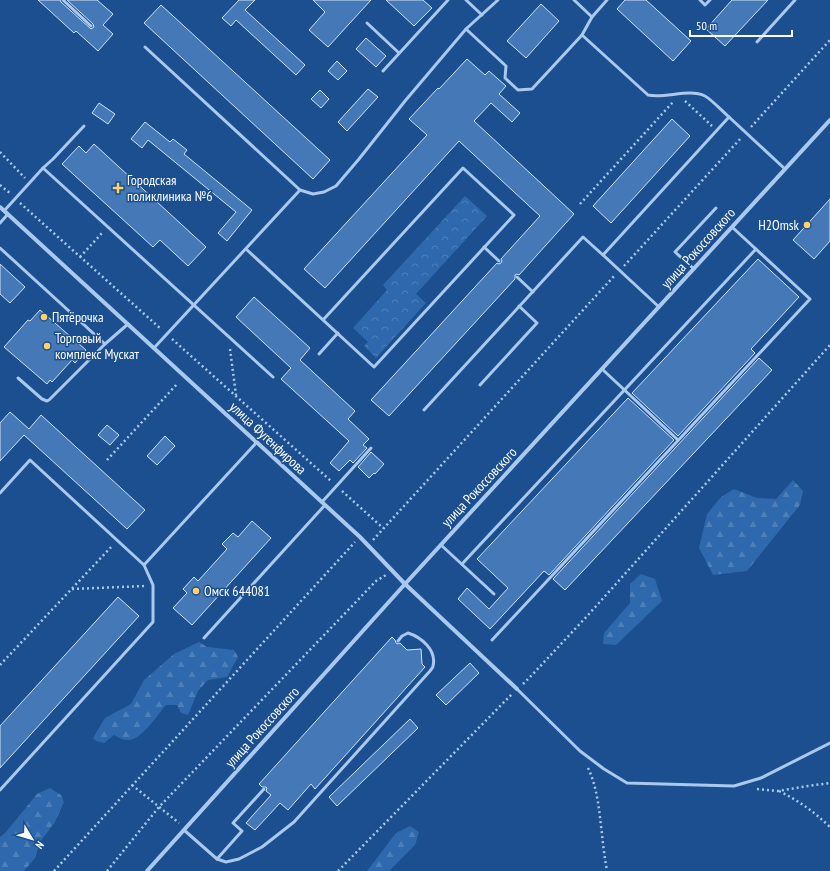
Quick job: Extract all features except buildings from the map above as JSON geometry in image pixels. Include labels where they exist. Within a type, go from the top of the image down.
[{"type":"street","name":"улица Рокоссовского","points":[[147,871],[405,584],[830,120]]},
{"type":"street","name":"улица Фугенфирова","points":[[0,207],[360,537],[405,584],[517,689]]},
{"type":"lane","points":[[63,0],[91,26]]},
{"type":"lane","points":[[383,71],[448,0]]},
{"type":"lane","points":[[466,0],[482,15]]},
{"type":"lane","points":[[145,47],[300,190],[313,194],[324,192],[336,186],[466,29],[498,0]]},
{"type":"lane","points":[[574,0],[592,17]]},
{"type":"lane","points":[[466,29],[506,66],[504,78],[518,90],[532,89],[582,35],[592,17],[607,0]]},
{"type":"lane","points":[[700,0],[705,5],[710,0]]},
{"type":"lane","points":[[757,42],[795,0]]},
{"type":"lane","points":[[367,23],[399,53]]},
{"type":"lane","points":[[582,35],[648,95],[655,97],[695,93],[705,96],[785,169]]},
{"type":"lane","points":[[603,255],[729,117]]},
{"type":"lane","points":[[0,223],[16,198],[84,126]]},
{"type":"lane","points":[[43,168],[273,377]]},
{"type":"lane","points":[[246,249],[323,320],[338,333],[374,367],[514,215],[463,168],[323,320]]},
{"type":"lane","points":[[154,348],[300,190]]},
{"type":"lane","points":[[694,269],[675,252],[716,208]]},
{"type":"lane","points":[[492,640],[810,299],[732,227]]},
{"type":"lane","points":[[424,410],[583,237],[659,307]]},
{"type":"lane","points":[[484,247],[499,261]]},
{"type":"lane","points":[[0,248],[105,344]]},
{"type":"lane","points":[[462,564],[756,249]]},
{"type":"lane","points":[[517,277],[533,292]]},
{"type":"lane","points":[[480,386],[537,323],[519,306]]},
{"type":"lane","points":[[18,378],[42,399],[47,400],[128,324]]},
{"type":"lane","points":[[319,354],[338,333]]},
{"type":"lane","points":[[602,369],[678,440]]},
{"type":"lane","points":[[144,565],[256,442]]},
{"type":"lane","points":[[204,638],[324,504],[336,486],[371,448]]},
{"type":"lane","points":[[0,493],[30,460],[144,565],[153,585],[153,622],[0,790]]},
{"type":"lane","points":[[441,545],[494,594]]},
{"type":"lane","points":[[185,829],[217,859],[226,862],[239,859],[262,847],[294,822],[433,666],[434,659],[430,649],[427,644],[415,635],[408,633],[402,636],[398,642]]},
{"type":"lane","points":[[517,689],[580,751],[604,769],[627,783],[734,786],[761,778],[830,743]]},
{"type":"lane","points":[[217,859],[242,831],[233,823],[264,789]]},
{"type":"path","points":[[368,545],[830,40]]},
{"type":"path","points":[[580,204],[678,95],[717,131]]},
{"type":"path","points":[[0,152],[30,183]]},
{"type":"path","points":[[0,185],[383,528]]},
{"type":"path","points":[[80,257],[107,226]]},
{"type":"path","points":[[229,337],[236,396]]},
{"type":"path","points":[[338,871],[532,675],[589,614],[830,345]]},
{"type":"path","points":[[107,460],[178,383]]},
{"type":"path","points":[[54,871],[360,537]]},
{"type":"path","points":[[0,665],[118,541]]},
{"type":"path","points":[[107,871],[159,807],[376,581],[393,571]]},
{"type":"path","points":[[72,589],[153,585]]},
{"type":"path","points":[[580,751],[590,774],[598,799],[607,871]]},
{"type":"path","points":[[778,791],[830,783]]},
{"type":"path","points":[[132,785],[185,829]]},
{"type":"path","points":[[756,788],[778,791],[794,798],[816,814],[830,827]]},
{"type":"green space","points":[[465,196],[487,216],[416,294],[426,303],[376,358],[364,346],[368,342],[353,328],[387,290],[383,285]]},
{"type":"green space","points":[[793,480],[803,491],[800,505],[747,571],[713,575],[699,548],[707,514],[721,497],[734,489],[757,498],[776,499]]},
{"type":"green space","points":[[641,574],[655,579],[662,601],[616,645],[603,644],[604,633],[630,603],[630,584]]},
{"type":"green space","points":[[199,642],[207,647],[234,650],[238,657],[227,677],[208,680],[198,691],[188,715],[181,713],[177,705],[166,705],[137,737],[123,740],[114,735],[104,743],[96,741],[93,738],[105,718],[131,704],[144,680],[174,654]]},
{"type":"green space","points":[[50,788],[61,795],[64,802],[55,822],[40,842],[35,858],[24,871],[0,871],[0,837],[6,832],[37,794]]},
{"type":"green space","points":[[410,826],[419,832],[415,845],[389,871],[367,871],[396,833]]},
{"type":"place","name":"Городская поликлиника №6","points":[[118,188]]},
{"type":"place","name":"H2Omsk","points":[[807,225]]},
{"type":"place","name":"Пятёрочка","points":[[44,317]]},
{"type":"place","name":"Торговый комплекс Мускат","points":[[47,346]]},
{"type":"place","name":"Омск 644081","points":[[196,591]]}]
